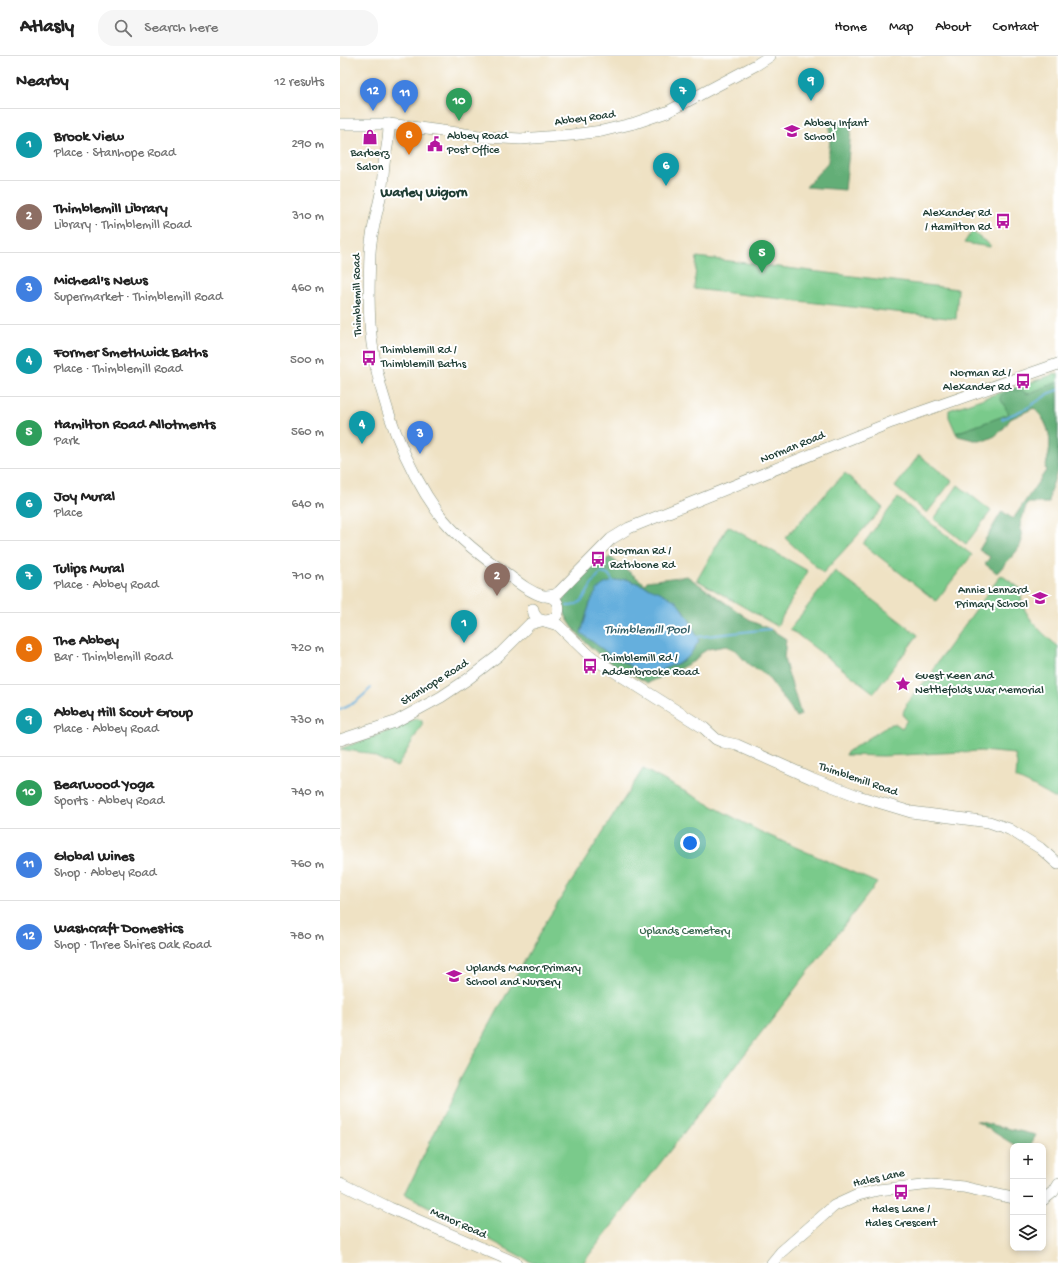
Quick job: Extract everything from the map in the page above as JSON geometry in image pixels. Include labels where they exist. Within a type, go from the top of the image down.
[{"type":"street","name":"Abbey Road","points":[[340,124],[389,124],[487,137],[521,139],[572,135],[615,129],[667,112],[756,66],[770,56]]},
{"type":"street","name":"Thimblemill Road","points":[[389,124],[389,140],[385,158],[382,186],[372,231],[370,251],[369,314],[372,344],[385,402],[414,472],[440,515],[458,535],[484,558],[532,591],[546,596]]},
{"type":"street","name":"Norman Road","points":[[546,596],[555,595],[558,603],[611,539],[629,528],[892,422],[1058,364]]},
{"type":"street","points":[[532,591],[533,607],[536,617],[544,621],[553,619],[558,603]]},
{"type":"street","points":[[530,624],[533,607],[536,600],[546,596]]},
{"type":"street","name":"Thimblemill Road","points":[[558,603],[562,628]]},
{"type":"street","name":"Thimblemill Road","points":[[544,621],[554,623],[562,628],[596,660],[704,728],[723,742],[736,745],[811,778],[859,796],[911,812],[989,822],[1009,828],[1040,848],[1058,864]]},
{"type":"street","name":"Stanhope Road","points":[[340,740],[395,722],[441,697],[498,656],[530,624],[544,621]]},
{"type":"street","name":"Thimblemill Road","points":[[977,821],[1008,834],[1037,853],[1058,874]]},
{"type":"street","name":"Manor Road","points":[[340,1182],[390,1208],[516,1263]]},
{"type":"street","name":"Hales Lane","points":[[772,1263],[781,1252],[834,1206],[858,1195],[878,1190],[932,1184],[963,1187],[1010,1197]]},
{"type":"street","points":[[1046,1198],[1053,1192],[1058,1184]]},
{"type":"green space","points":[[830,120],[852,121],[845,190],[806,187],[828,162]]},
{"type":"green space","points":[[972,231],[990,245],[990,247],[964,243]]},
{"type":"green space","points":[[697,257],[958,289],[956,319],[694,289]]},
{"type":"green space","points":[[1058,373],[1058,469],[1056,474],[1041,479],[1047,469],[1045,468],[1048,460],[1050,444],[1048,429],[1034,408],[1004,422],[1002,417],[956,433],[949,417],[949,410]]},
{"type":"green space","points":[[1058,382],[1058,469],[1050,492],[1049,503],[1027,503],[1020,525],[1022,540],[1020,546],[997,573],[985,564],[990,557],[979,550],[1002,511],[1013,519],[1047,469],[1045,468],[1048,460],[1050,444],[1048,429],[1034,408],[1011,418],[1004,428],[995,436],[986,440],[974,440],[958,436],[956,433],[1009,414],[1000,398],[1001,395],[1018,390],[1021,390],[1027,394]]},
{"type":"green space","points":[[919,455],[952,481],[927,513],[895,487]]},
{"type":"green space","points":[[845,473],[883,508],[823,573],[785,538]]},
{"type":"green space","points":[[958,485],[991,511],[966,544],[934,519]]},
{"type":"green space","points":[[898,498],[972,555],[936,601],[863,544]]},
{"type":"green space","points":[[728,526],[808,571],[777,626],[697,580]]},
{"type":"green space","points":[[610,557],[645,584],[647,581],[687,576],[753,622],[770,629],[786,639],[784,659],[801,715],[796,717],[766,675],[748,664],[735,650],[726,646],[708,649],[700,654],[696,660],[648,683],[605,659],[577,633],[571,625],[563,608],[563,601],[568,592],[595,563],[598,565]],"holes":[[[626,579],[647,587],[683,610],[689,619],[699,641],[689,656],[679,663],[654,674],[645,674],[609,654],[581,632],[590,603]]]},
{"type":"green space","points":[[835,571],[918,635],[874,693],[790,629]]},
{"type":"green space","points":[[1001,575],[1021,589],[1022,603],[1025,610],[1043,633],[1058,646],[1058,798],[1054,798],[1016,778],[1017,764],[1015,754],[981,751],[883,756],[846,755],[847,752],[891,724],[896,724],[902,728],[907,720],[903,715],[907,705],[906,704],[923,683],[930,681],[935,683],[937,679],[933,673],[934,667]]},
{"type":"green space","points":[[417,718],[422,721],[422,725],[397,767],[367,753],[340,749],[391,730]]},
{"type":"green space","name":"Uplands Cemetery","points":[[643,769],[759,831],[877,883],[583,1263],[533,1263],[405,1194],[461,1078],[544,925]]},
{"type":"green space","points":[[976,1121],[1036,1135],[1032,1143],[1011,1143]]},
{"type":"water","name":"Thimblemill Pool","points":[[626,579],[660,592],[676,601],[689,619],[699,641],[689,656],[679,663],[654,674],[645,674],[609,654],[581,633],[590,604],[601,586],[614,581]]},
{"type":"waterway","points":[[1002,419],[1027,408],[1050,393],[1058,390]]},
{"type":"waterway","points":[[567,606],[579,603],[587,594],[596,577],[601,573],[609,575],[614,583]]},
{"type":"waterway","points":[[697,637],[770,629]]},
{"type":"waterway","points":[[340,710],[357,701],[371,688]]},
{"type":"place","name":"Abbey Hill Scout Group","points":[[811,101]]},
{"type":"place","name":"Washcraft Domestics","points":[[373,111]]},
{"type":"place","name":"Tulips Mural","points":[[683,111]]},
{"type":"place","name":"Global Wines","points":[[405,113]]},
{"type":"place","name":"Bearwood Yoga","points":[[459,121]]},
{"type":"place","name":"Abbey Infant School","points":[[792,131]]},
{"type":"place","name":"Barberz Salon","points":[[370,137]]},
{"type":"place","name":"Abbey Road Post Office","points":[[435,144]]},
{"type":"place","name":"The Abbey","points":[[409,155]]},
{"type":"place","name":"Joy Mural","points":[[666,186]]},
{"type":"place","name":"Alexander Rd / Hamilton Rd","points":[[1003,221]]},
{"type":"place","name":"Hamilton Road Allotments","points":[[762,273]]},
{"type":"place","name":"Thimblemill Rd / Thimblemill Baths","points":[[369,358]]},
{"type":"place","name":"Norman Rd / Alexander Rd","points":[[1023,381]]},
{"type":"place","name":"Former Smethwick Baths","points":[[362,444]]},
{"type":"place","name":"Micheal's News","points":[[420,454]]},
{"type":"place","name":"Norman Rd / Rathbone Rd","points":[[598,559]]},
{"type":"place","name":"Thimblemill Library","points":[[497,596]]},
{"type":"place","name":"Annie Lennard Primary School","points":[[1040,598]]},
{"type":"place","name":"Brook View","points":[[464,643]]},
{"type":"place","name":"Thimblemill Rd / Addenbrooke Road","points":[[590,666]]},
{"type":"place","name":"Guest Keen and Nettlefolds War Memorial","points":[[903,684]]},
{"type":"place","name":"Uplands Manor Primary School and Nursery","points":[[454,976]]},
{"type":"place","name":"Hales Lane / Hales Crescent","points":[[901,1192]]},
{"type":"district","name":"Warley Wigorn","points":[[424,193]]}]
